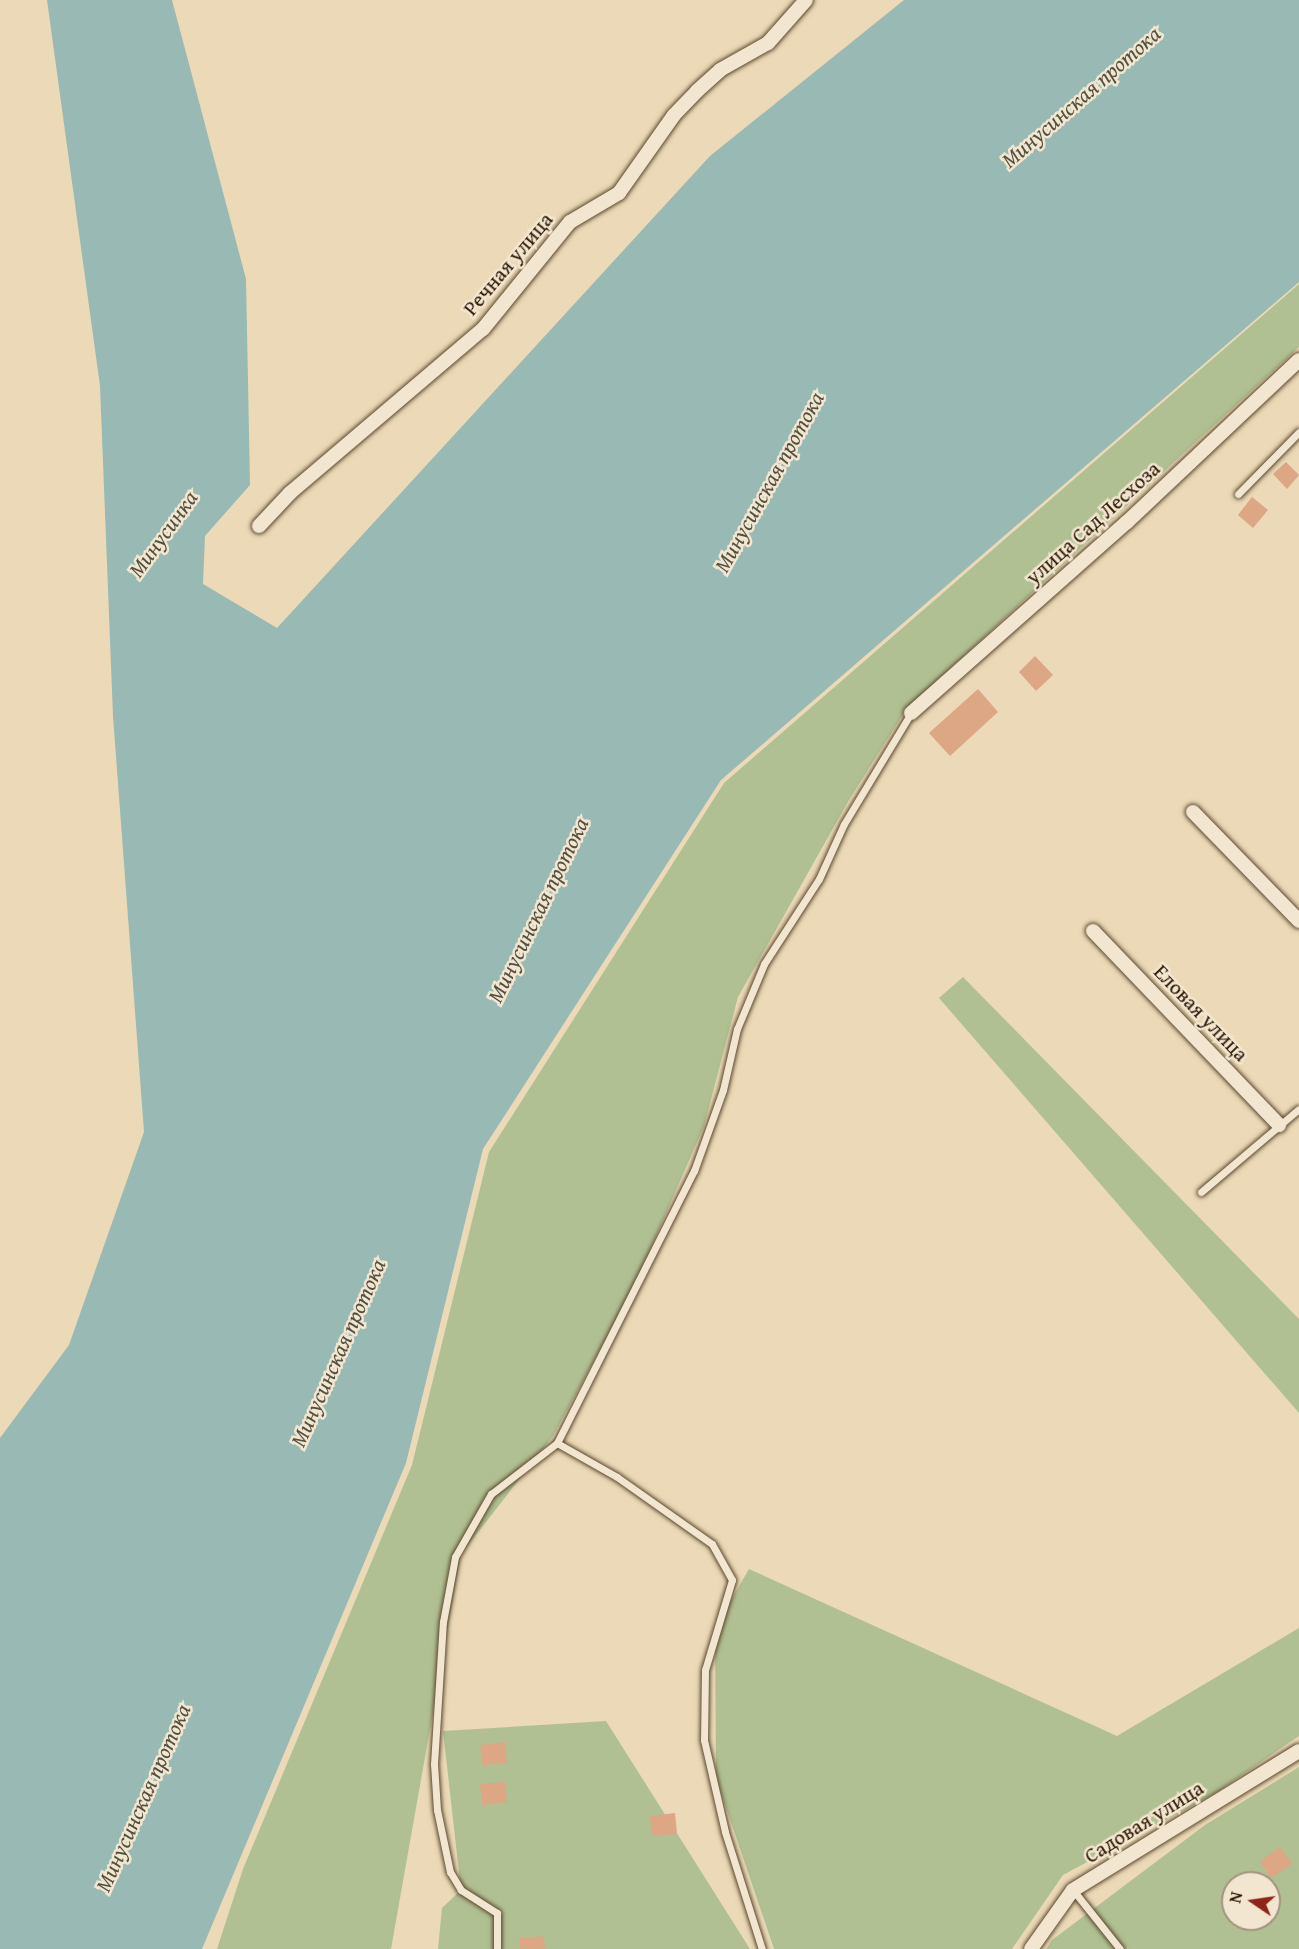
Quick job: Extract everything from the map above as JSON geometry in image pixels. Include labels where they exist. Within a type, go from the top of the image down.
[{"type":"street","name":"Речная улица","points":[[259,526],[290,493],[483,329],[570,222],[619,193],[674,115],[697,91],[720,70],[768,43],[806,0]]},
{"type":"street","name":"улица Сад Лесхоза","points":[[911,713],[1299,360]]},
{"type":"street","points":[[1193,812],[1299,921]]},
{"type":"street","name":"Еловая улица","points":[[1093,931],[1279,1125]]},
{"type":"street","name":"Садовая улица","points":[[1031,1949],[1073,1890],[1299,1751]]},
{"type":"lane","points":[[1238,494],[1299,432]]},
{"type":"lane","points":[[497,1949],[497,1913],[461,1890],[450,1872],[437,1810],[434,1764],[443,1622],[455,1557],[491,1494],[557,1443],[694,1171],[723,1090],[737,1029],[764,963],[819,879],[844,824],[911,713]]},
{"type":"lane","points":[[1201,1192],[1299,1109]]},
{"type":"lane","points":[[557,1443],[617,1477],[712,1544],[732,1580],[705,1670],[704,1740],[725,1832],[762,1949]]},
{"type":"lane","points":[[1073,1890],[1120,1949]]},
{"type":"green space","points":[[1299,284],[1299,347],[907,708],[849,800],[738,997],[704,1126],[633,1289],[553,1436],[461,1554],[391,1949],[217,1949],[243,1869],[412,1465],[489,1152],[724,783]]},
{"type":"green space","points":[[963,977],[1299,1319],[1299,1413],[939,998]]},
{"type":"green space","points":[[749,1569],[1117,1736],[1299,1628],[1299,1736],[1214,1794],[1063,1875],[1012,1949],[774,1949],[716,1778],[715,1628]]},
{"type":"green space","points":[[606,1721],[750,1949],[438,1949],[442,1908],[461,1890],[443,1731]]},
{"type":"green space","points":[[1299,1767],[1299,1949],[1046,1949],[1052,1940],[1205,1825]]},
{"type":"water","points":[[47,0],[172,0],[246,279],[250,485],[205,536],[203,584],[277,628],[710,156],[904,0],[1299,0],[1299,282],[721,780],[483,1149],[406,1463],[202,1949],[0,1949],[0,1438],[69,1345],[144,1132],[113,716],[100,386]]},
{"type":"building","points":[[1286,462],[1299,475],[1287,489],[1273,474]]},
{"type":"building","points":[[1252,497],[1268,510],[1253,528],[1238,515]]},
{"type":"building","points":[[1035,656],[1053,675],[1036,691],[1019,672]]},
{"type":"building","points":[[978,689],[998,712],[950,756],[929,733]]},
{"type":"building","points":[[505,1742],[507,1763],[482,1765],[480,1745]]},
{"type":"building","points":[[505,1782],[507,1802],[482,1805],[480,1784]]},
{"type":"building","points":[[675,1813],[677,1834],[652,1836],[650,1816]]},
{"type":"building","points":[[1280,1847],[1292,1864],[1281,1871],[1266,1871],[1260,1861]]},
{"type":"building","points":[[544,1936],[545,1949],[520,1949],[519,1938]]},
{"type":"water label","name":"Минусинская протока","points":[[1081,97]]},
{"type":"water label","name":"Минусинская протока","points":[[769,482]]},
{"type":"water label","name":"Минусинка","points":[[163,534]]},
{"type":"water label","name":"Минусинская протока","points":[[538,910]]},
{"type":"water label","name":"Минусинская протока","points":[[338,1353]]},
{"type":"water label","name":"Минусинская протока","points":[[143,1798]]}]
